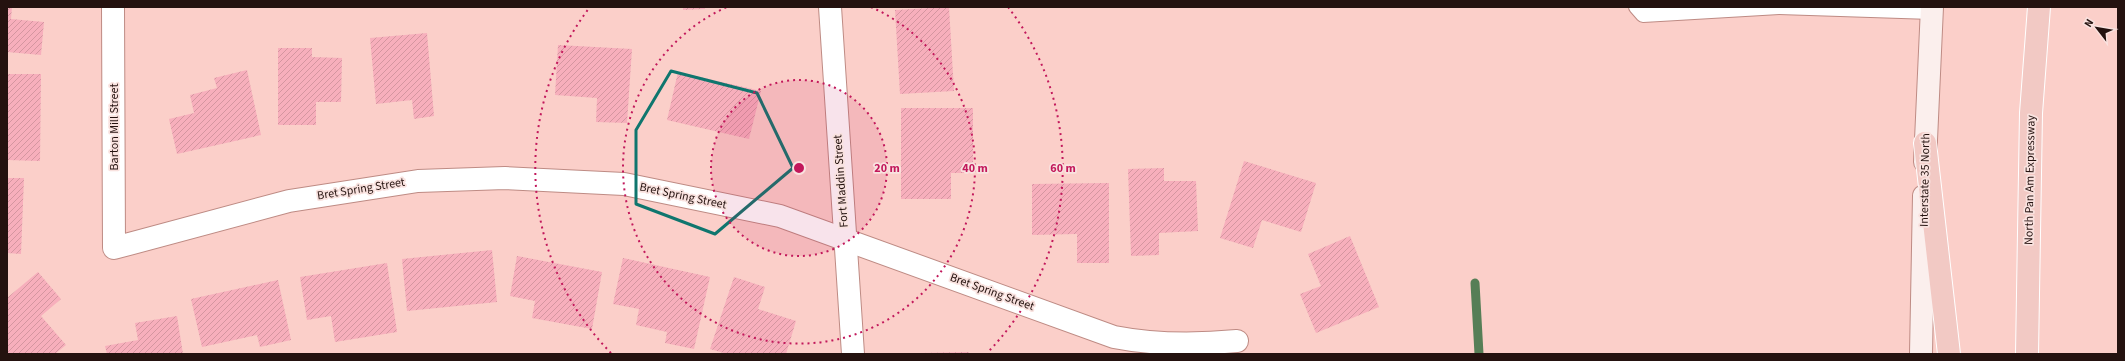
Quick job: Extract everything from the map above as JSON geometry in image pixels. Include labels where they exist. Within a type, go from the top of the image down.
[{"type":"highway","name":"North Pan Am Expressway","points":[[2027,354],[2031,113],[2039,7]]},
{"type":"highway","points":[[1925,143],[1949,354]]},
{"type":"main road","name":"Interstate 35 North","points":[[1921,354],[1925,143],[1932,10]]},
{"type":"street","name":"Barton Mill Street","points":[[113,7],[114,248]]},
{"type":"street","name":"Fort Maddin Street","points":[[830,7],[853,354]]},
{"type":"street","name":"Bret Spring Street","points":[[114,248],[289,201],[418,180],[505,178],[624,184],[780,216],[1114,336],[1142,342],[1199,345],[1237,341]]},
{"type":"lane","points":[[1636,7],[1643,15],[1778,7],[1932,10]]},
{"type":"highlighted area","points":[[671,71],[757,93],[793,168],[715,234],[636,204],[636,130]]},
{"type":"building","points":[[7,7],[12,7],[11,19],[44,22],[41,55],[7,52]]},
{"type":"building","points":[[683,7],[705,7],[705,9],[683,10]]},
{"type":"building","points":[[949,7],[954,91],[900,94],[895,10]]},
{"type":"building","points":[[427,33],[434,116],[414,119],[412,100],[376,104],[370,38]]},
{"type":"building","points":[[558,45],[632,49],[627,123],[596,122],[597,98],[555,95]]},
{"type":"building","points":[[278,48],[312,48],[312,57],[342,58],[341,102],[316,102],[316,125],[278,125]]},
{"type":"building","points":[[247,70],[261,135],[177,154],[169,119],[194,113],[190,95],[217,88],[214,78]]},
{"type":"building","points":[[678,72],[761,91],[749,139],[667,120]]},
{"type":"building","points":[[7,74],[41,74],[40,161],[7,160]]},
{"type":"building","points":[[901,108],[973,108],[973,173],[951,173],[951,199],[901,199]]},
{"type":"building","points":[[1244,161],[1316,183],[1301,232],[1262,220],[1253,248],[1220,238]]},
{"type":"building","points":[[1164,168],[1164,181],[1196,181],[1198,231],[1159,233],[1159,255],[1131,256],[1128,169]]},
{"type":"building","points":[[7,178],[24,178],[21,254],[7,253]]},
{"type":"building","points":[[1109,183],[1109,263],[1077,263],[1077,234],[1032,235],[1032,184]]},
{"type":"building","points":[[1350,236],[1379,307],[1316,333],[1300,294],[1321,286],[1308,254]]},
{"type":"building","points":[[492,250],[497,302],[407,311],[402,259]]},
{"type":"building","points":[[517,256],[602,272],[592,329],[532,318],[535,301],[510,296]]},
{"type":"building","points":[[623,258],[710,277],[694,349],[665,343],[667,332],[636,325],[639,309],[613,304]]},
{"type":"building","points":[[387,263],[397,332],[335,342],[331,316],[307,320],[300,277]]},
{"type":"building","points":[[38,272],[61,299],[41,316],[66,345],[55,354],[7,354],[7,298]]},
{"type":"building","points":[[734,277],[765,287],[758,309],[796,321],[786,354],[727,354],[710,349]]},
{"type":"building","points":[[278,280],[291,340],[260,347],[257,335],[202,347],[191,299]]},
{"type":"building","points":[[177,316],[183,354],[107,354],[105,346],[138,340],[135,323]]},
{"type":"building","points":[[969,352],[969,354],[919,354],[919,353]]},
{"type":"waterway","points":[[1475,283],[1479,354]]}]
